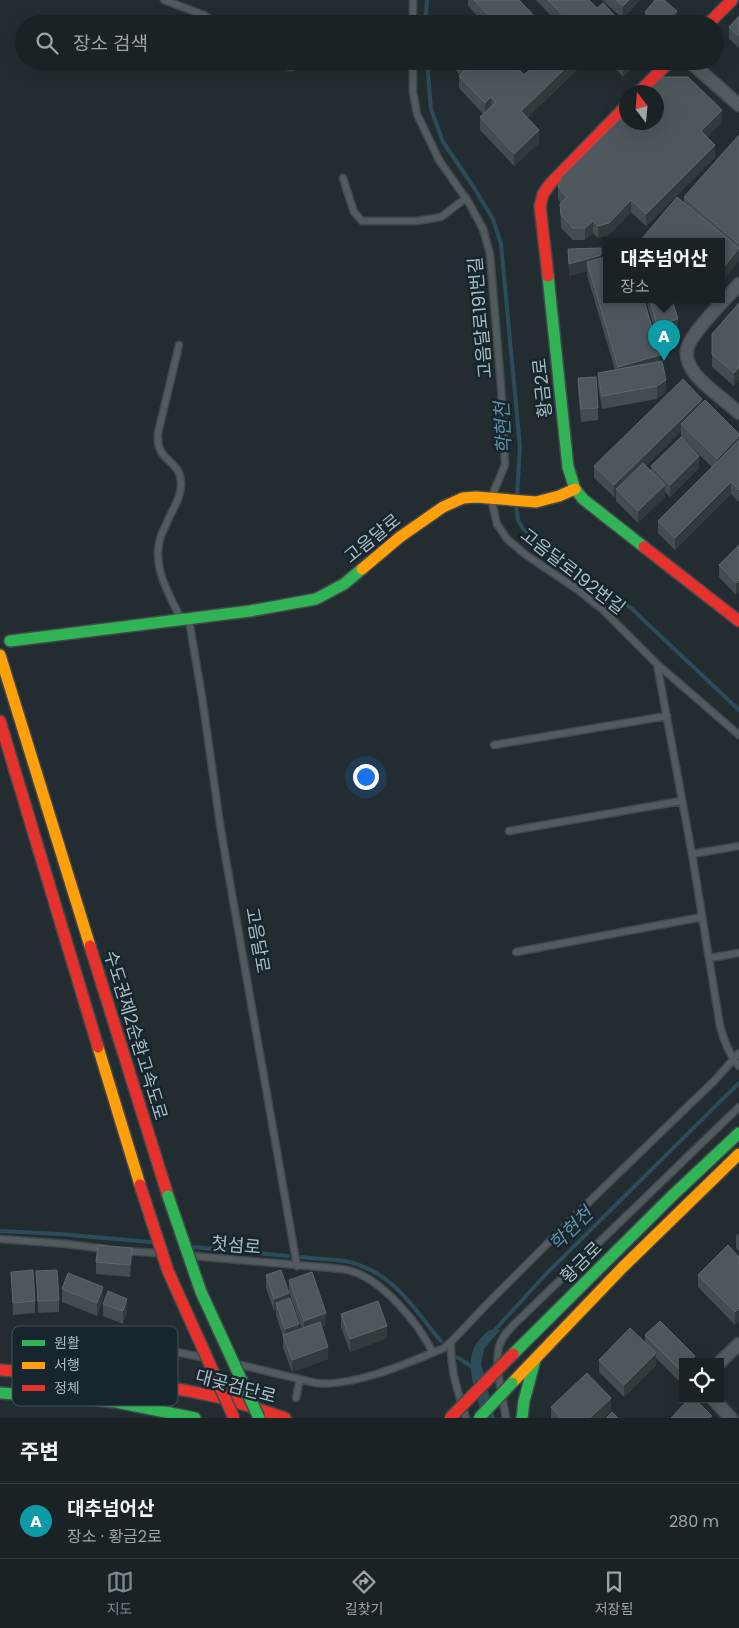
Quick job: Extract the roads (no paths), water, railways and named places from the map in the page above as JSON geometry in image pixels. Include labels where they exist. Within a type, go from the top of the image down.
[{"type":"main road","points":[[717,15],[732,0]]},
{"type":"main road","points":[[647,85],[661,70]]},
{"type":"main road","name":"황금2로","points":[[619,113],[550,184],[543,194],[540,206],[568,467],[575,489],[583,499],[739,621]]},
{"type":"main road","name":"고음달로","points":[[10,641],[250,611],[316,599],[344,584],[400,537],[443,507],[463,498],[497,498],[526,502],[548,500],[575,489]]},
{"type":"main road","name":"수도권제2순환고속도로","points":[[0,655],[168,1196],[202,1292],[259,1418]]},
{"type":"main road","points":[[0,721],[140,1185],[168,1271],[234,1418]]},
{"type":"main road","name":"황금로","points":[[450,1418],[462,1414],[513,1354],[654,1214],[739,1133]]},
{"type":"main road","name":"황금로","points":[[478,1418],[624,1267],[739,1154]]},
{"type":"main road","points":[[522,1418],[524,1401],[535,1358]]},
{"type":"main road","name":"대곶검단로","points":[[178,1389],[210,1395],[285,1418]]},
{"type":"main road","points":[[138,1406],[195,1418]]},
{"type":"main road","points":[[159,1410],[174,1418]]},
{"type":"main road","points":[[442,1418],[462,1414]]},
{"type":"street","points":[[699,70],[739,105]]},
{"type":"street","points":[[725,300],[739,284]]},
{"type":"street","points":[[722,303],[690,341],[687,358],[696,376],[739,412]]},
{"type":"street","points":[[724,1358],[739,1344]]},
{"type":"street","points":[[717,1403],[731,1418]]},
{"type":"lane","points":[[164,0],[204,15]]},
{"type":"lane","points":[[413,0],[413,15]]},
{"type":"lane","name":"고음달로191번길","points":[[413,70],[413,92],[417,114],[440,160],[466,198],[483,229],[490,254],[505,465],[497,498]]},
{"type":"lane","points":[[343,178],[354,212],[362,221],[441,218],[466,198]]},
{"type":"lane","name":"고음달로","points":[[179,345],[157,443],[159,449],[178,470],[181,491],[160,537],[158,560],[166,587],[185,619],[202,697],[223,840],[297,1266]]},
{"type":"lane","name":"고음달로192번길","points":[[497,498],[497,524],[507,539],[603,610],[657,664],[739,735]]},
{"type":"lane","points":[[657,664],[692,854],[720,1026],[727,1047],[737,1063]]},
{"type":"lane","points":[[494,745],[667,716]]},
{"type":"lane","points":[[509,832],[681,801]]},
{"type":"lane","points":[[692,854],[739,846]]},
{"type":"lane","points":[[516,952],[702,917]]},
{"type":"lane","points":[[710,958],[739,953]]},
{"type":"lane","points":[[227,1362],[316,1383],[328,1384],[370,1376],[444,1348],[594,1196],[704,1091],[737,1063],[739,1053]]},
{"type":"lane","points":[[506,1418],[497,1362],[500,1343],[505,1336],[521,1317],[739,1107]]},
{"type":"lane","points":[[0,1239],[109,1249]]},
{"type":"lane","points":[[119,1250],[168,1254]]},
{"type":"lane","name":"첫섬로","points":[[177,1255],[353,1271],[366,1278],[399,1305],[426,1338],[434,1353]]},
{"type":"lane","points":[[451,1342],[452,1373],[462,1414]]},
{"type":"lane","points":[[178,1353],[218,1361]]},
{"type":"lane","points":[[296,1398],[300,1379]]},
{"type":"water","points":[[489,1330],[500,1330],[484,1349],[481,1364],[495,1418],[483,1418],[473,1383],[471,1365],[475,1345]]},
{"type":"waterway","name":"학현천","points":[[426,15],[427,0]]},
{"type":"waterway","name":"학현천","points":[[428,70],[431,109],[443,142],[493,219],[501,244],[520,447],[517,495]]},
{"type":"waterway","name":"학현천","points":[[516,506],[518,520],[523,529],[632,609],[739,710]]},
{"type":"waterway","name":"학현천","points":[[491,1334],[546,1274],[739,1083]]},
{"type":"waterway","points":[[0,1231],[150,1242]]},
{"type":"waterway","points":[[194,1247],[288,1256]]},
{"type":"waterway","points":[[302,1257],[345,1261],[376,1273],[389,1282],[411,1303],[441,1341]]},
{"type":"waterway","points":[[457,1357],[474,1368]]},
{"type":"place","name":"대추넘어산","points":[[664,361]]}]
